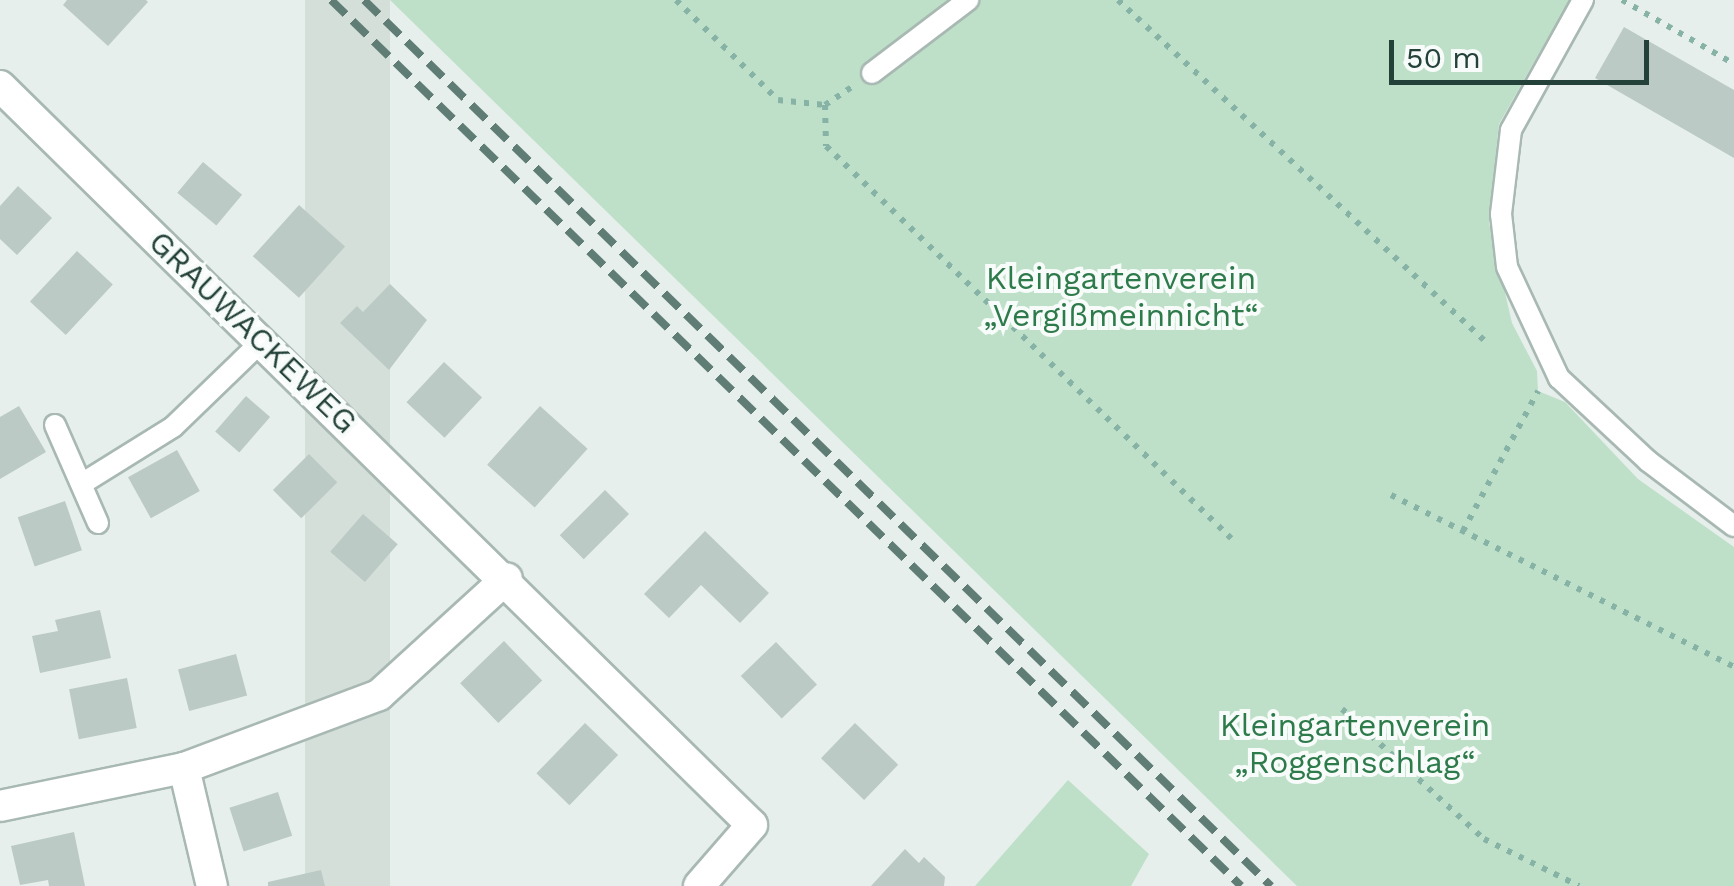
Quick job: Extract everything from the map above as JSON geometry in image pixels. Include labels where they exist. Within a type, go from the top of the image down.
[{"type":"street","name":"GRAUWACKEWEG","points":[[0,86],[507,578],[752,825],[698,886]]},
{"type":"street","points":[[0,806],[184,768],[379,695],[507,578]]},
{"type":"street","points":[[184,768],[212,886]]},
{"type":"lane","points":[[872,73],[968,0]]},
{"type":"lane","points":[[1583,0],[1511,130],[1501,214],[1507,267],[1559,378],[1648,460],[1734,526]]},
{"type":"lane","points":[[83,482],[173,427],[262,340]]},
{"type":"lane","points":[[54,425],[83,482],[98,523]]},
{"type":"path","points":[[676,0],[778,100],[825,105],[872,73]]},
{"type":"path","points":[[1118,0],[1486,342]]},
{"type":"path","points":[[1622,0],[1734,64]]},
{"type":"path","points":[[825,105],[826,146],[1231,538]]},
{"type":"path","points":[[1463,531],[1538,392],[1559,378]]},
{"type":"path","points":[[1391,495],[1734,667]]},
{"type":"path","points":[[1342,709],[1484,838],[1579,886]]},
{"type":"shaded area","points":[[305,0],[390,0],[390,886],[305,886]]},
{"type":"green space","name":"Kleingartenverein „Vergißmeinnicht“","points":[[390,0],[1569,0],[1499,124],[1489,223],[1512,323],[1537,371],[1538,391],[1565,402],[1638,479],[1734,547],[1734,886],[1297,886]]},
{"type":"green space","points":[[1068,780],[1149,854],[1131,886],[975,886]]},
{"type":"building","points":[[67,0],[148,2],[108,46],[63,5]]},
{"type":"building","points":[[1624,27],[1734,90],[1734,158],[1595,78]]},
{"type":"building","points":[[203,162],[242,195],[216,225],[177,193]]},
{"type":"building","points":[[18,186],[52,218],[17,255],[0,239],[0,206]]},
{"type":"building","points":[[299,205],[345,246],[299,298],[253,256]]},
{"type":"building","points":[[77,251],[113,284],[66,335],[30,301]]},
{"type":"building","points":[[390,284],[427,320],[389,370],[340,323],[357,306],[363,312]]},
{"type":"building","points":[[444,362],[482,397],[445,438],[406,402]]},
{"type":"building","points":[[246,396],[270,417],[239,452],[215,431]]},
{"type":"building","points":[[19,406],[46,452],[0,479],[0,417]]},
{"type":"building","points":[[540,406],[588,449],[535,508],[487,465]]},
{"type":"building","points":[[177,450],[200,491],[151,518],[128,477]]},
{"type":"building","points":[[309,454],[337,482],[301,518],[273,490]]},
{"type":"building","points":[[605,490],[629,514],[584,559],[560,535]]},
{"type":"building","points":[[65,501],[82,550],[35,566],[18,517]]},
{"type":"building","points":[[363,514],[398,544],[365,582],[330,552]]},
{"type":"building","points":[[705,531],[769,593],[740,623],[701,585],[669,618],[644,594]]},
{"type":"building","points":[[100,610],[111,658],[40,673],[32,636],[58,631],[55,620]]},
{"type":"building","points":[[504,641],[542,681],[498,723],[460,683]]},
{"type":"building","points":[[776,642],[817,684],[782,718],[741,676]]},
{"type":"building","points":[[236,654],[247,696],[189,711],[178,670]]},
{"type":"building","points":[[127,678],[137,728],[79,739],[69,689]]},
{"type":"building","points":[[585,723],[618,755],[569,805],[536,773]]},
{"type":"building","points":[[855,723],[898,765],[864,800],[821,758]]},
{"type":"building","points":[[278,792],[292,836],[244,852],[229,808]]},
{"type":"building","points":[[74,832],[85,886],[49,886],[48,880],[20,885],[11,846]]},
{"type":"building","points":[[905,849],[919,863],[924,857],[945,877],[944,886],[871,886]]},
{"type":"building","points":[[321,870],[325,886],[268,886],[268,882]]},
{"type":"railway","points":[[331,0],[1241,886]]},
{"type":"railway","points":[[364,0],[1271,886]]},
{"type":"park label","name":"Kleingartenverein „Roggenschlag“","points":[[1355,744]]}]
